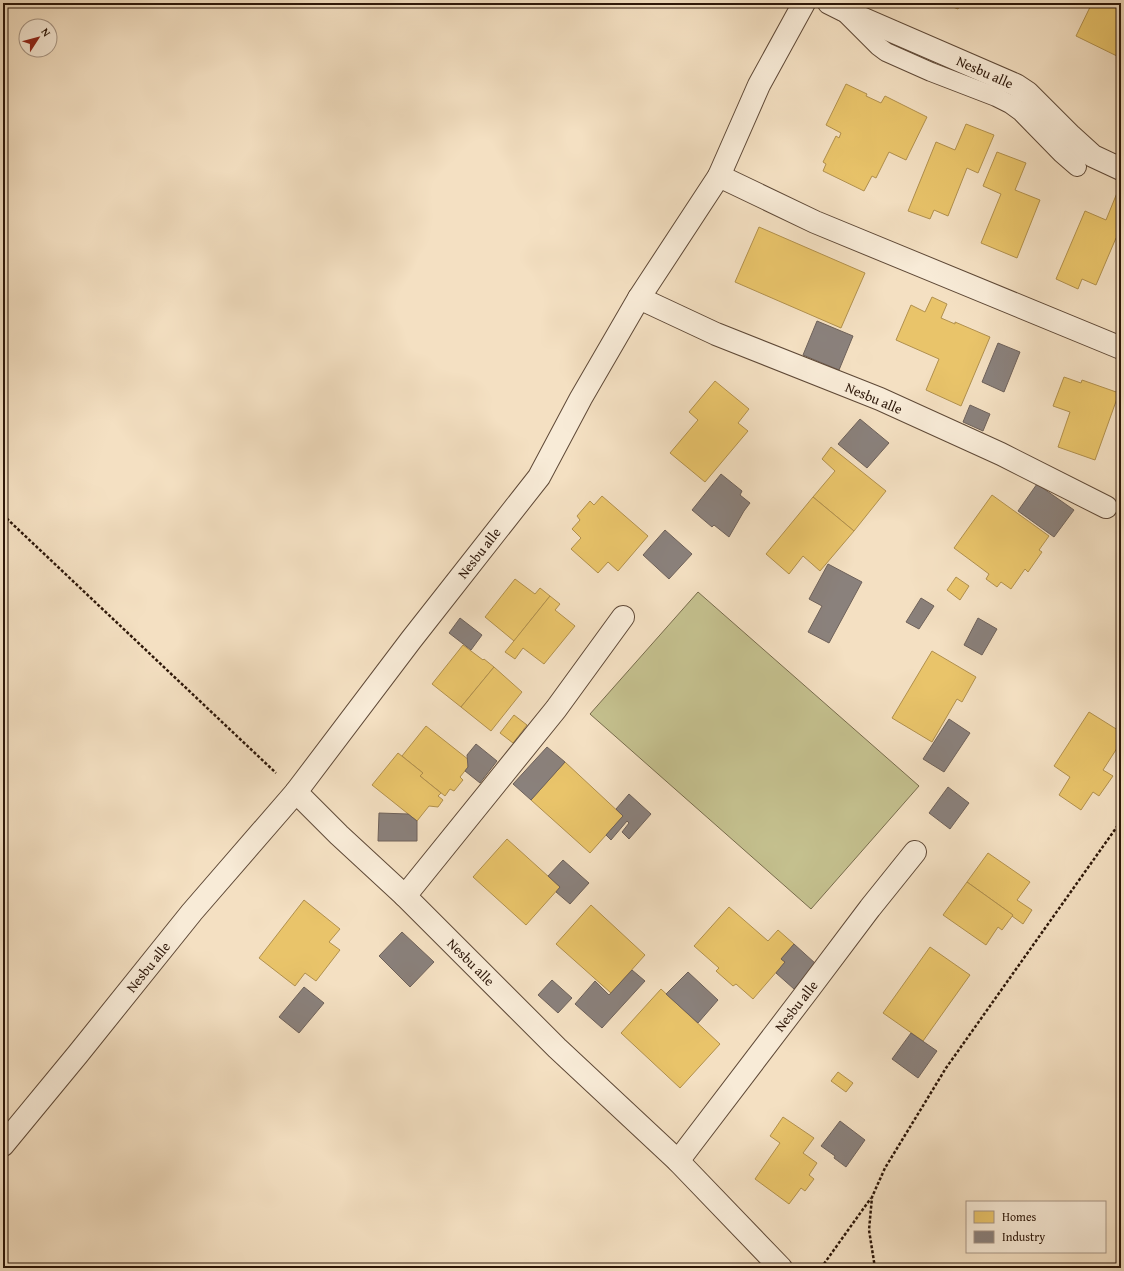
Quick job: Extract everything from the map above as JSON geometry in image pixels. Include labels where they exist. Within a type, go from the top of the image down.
[{"type":"street","name":"Nesbu alle","points":[[3,1145],[192,912],[296,792],[411,640],[538,477],[638,298],[719,176],[759,85],[804,3]]},
{"type":"street","name":"Nesbu alle","points":[[836,7],[1016,85],[1028,93],[1093,156],[1121,169]]},
{"type":"street","points":[[719,176],[815,222],[1121,348]]},
{"type":"street","name":"Nesbu alle","points":[[638,298],[716,334],[880,400],[1001,454],[1106,507]]},
{"type":"street","points":[[405,896],[556,709],[623,617]]},
{"type":"street","name":"Nesbu alle","points":[[296,792],[339,835],[405,896],[557,1048],[678,1161],[781,1268]]},
{"type":"street","name":"Nesbu alle","points":[[678,1161],[810,990],[870,908],[915,852]]},
{"type":"lane","points":[[836,7],[886,52],[1010,104],[1021,112],[1062,154],[1077,167]]},
{"type":"path","points":[[3,515],[296,792]]},
{"type":"path","points":[[821,1268],[872,1198],[885,1168],[946,1068],[1121,821]]},
{"type":"path","points":[[872,1198],[869,1230],[875,1268]]},
{"type":"shaded area","points":[[698,592],[919,786],[811,909],[590,714]]},
{"type":"building: Homes","points":[[943,3],[961,3],[958,9]]},
{"type":"building: Homes","points":[[1092,3],[1114,3],[1121,6],[1121,58],[1076,36]]},
{"type":"building: Homes","points":[[846,84],[867,94],[866,96],[881,103],[885,96],[927,117],[906,160],[889,152],[876,178],[872,176],[864,191],[823,171],[826,164],[823,162],[836,136],[839,138],[841,133],[826,125]]},
{"type":"building: Homes","points":[[966,124],[994,135],[978,173],[967,168],[948,216],[934,210],[930,219],[908,211],[936,142],[955,150]]},
{"type":"building: Homes","points":[[997,152],[1026,163],[1015,190],[1040,200],[1017,258],[981,243],[1001,194],[983,186]]},
{"type":"building: Homes","points":[[1117,193],[1121,195],[1121,240],[1116,238],[1096,285],[1082,279],[1078,289],[1056,279],[1085,211],[1106,220]]},
{"type":"building: Homes","points":[[759,227],[865,273],[841,328],[735,282]]},
{"type":"building: Homes","points":[[932,297],[947,304],[941,318],[955,324],[955,322],[990,337],[961,406],[926,390],[939,359],[896,340],[911,305],[925,312]]},
{"type":"building: Homes","points":[[1064,377],[1081,383],[1082,380],[1119,393],[1095,460],[1058,447],[1070,412],[1053,406]]},
{"type":"building: Homes","points":[[715,381],[749,409],[738,423],[748,431],[705,482],[670,453],[698,420],[689,412]]},
{"type":"building: Homes","points":[[831,447],[886,491],[854,531],[813,497],[835,471],[822,459]]},
{"type":"building: Homes","points":[[992,495],[1049,536],[1039,550],[1042,552],[1028,572],[1025,569],[1011,589],[1001,582],[997,587],[986,579],[989,574],[954,548]]},
{"type":"building: Homes","points":[[602,496],[648,536],[618,571],[608,562],[598,573],[571,549],[581,538],[572,529],[580,520],[577,516],[590,501],[594,505]]},
{"type":"building: Homes","points":[[813,497],[854,531],[820,571],[803,556],[789,574],[766,554]]},
{"type":"building: Homes","points":[[956,577],[969,586],[960,600],[947,590]]},
{"type":"building: Homes","points":[[515,579],[535,594],[540,588],[550,596],[514,641],[485,617]]},
{"type":"building: Homes","points":[[550,596],[560,604],[555,610],[575,626],[544,664],[523,648],[515,659],[505,652]]},
{"type":"building: Homes","points":[[463,645],[494,667],[461,707],[432,684]]},
{"type":"building: Homes","points":[[932,651],[976,677],[962,702],[957,699],[932,742],[892,718]]},
{"type":"building: Homes","points":[[494,667],[522,692],[491,731],[461,707]]},
{"type":"building: Homes","points":[[1089,712],[1121,732],[1121,742],[1103,770],[1113,776],[1099,796],[1093,792],[1081,810],[1059,795],[1070,777],[1054,766]]},
{"type":"building: Homes","points":[[514,715],[527,725],[513,743],[500,733]]},
{"type":"building: Homes","points":[[426,726],[469,760],[468,767],[460,777],[463,780],[454,791],[450,789],[445,796],[420,776],[423,773],[402,756]]},
{"type":"building: Homes","points":[[398,753],[423,773],[420,776],[441,793],[438,796],[443,800],[438,807],[429,806],[417,821],[372,785]]},
{"type":"building: Homes","points":[[565,762],[623,816],[590,853],[531,800]]},
{"type":"building: Homes","points":[[507,839],[560,887],[526,925],[473,877]]},
{"type":"building: Homes","points":[[988,853],[1030,882],[1017,900],[1032,910],[1023,924],[967,882]]},
{"type":"building: Homes","points":[[967,882],[1013,915],[1002,930],[998,927],[986,945],[943,915]]},
{"type":"building: Homes","points":[[304,900],[340,929],[329,942],[340,950],[316,981],[305,973],[295,986],[259,958]]},
{"type":"building: Homes","points":[[591,905],[645,955],[611,993],[556,944]]},
{"type":"building: Homes","points":[[729,907],[768,941],[778,930],[794,944],[781,959],[785,962],[753,999],[736,984],[733,986],[716,971],[719,968],[694,946]]},
{"type":"building: Homes","points":[[930,947],[970,975],[923,1041],[883,1013]]},
{"type":"building: Homes","points":[[661,989],[720,1044],[680,1088],[621,1033]]},
{"type":"building: Homes","points":[[838,1072],[853,1083],[846,1092],[831,1081]]},
{"type":"building: Homes","points":[[783,1117],[814,1138],[803,1153],[817,1163],[809,1175],[814,1179],[805,1191],[801,1188],[789,1204],[755,1179],[780,1143],[770,1136]]},
{"type":"building: Industry","points":[[817,321],[853,336],[839,370],[803,355]]},
{"type":"building: Industry","points":[[998,343],[1020,352],[1004,392],[982,382]]},
{"type":"building: Industry","points":[[970,405],[990,414],[983,431],[963,422]]},
{"type":"building: Industry","points":[[860,419],[889,443],[867,468],[838,444]]},
{"type":"building: Industry","points":[[721,474],[742,491],[740,495],[750,503],[729,537],[714,525],[712,527],[692,510]]},
{"type":"building: Industry","points":[[1037,484],[1074,510],[1054,537],[1018,511]]},
{"type":"building: Industry","points":[[665,530],[692,554],[669,579],[643,555]]},
{"type":"building: Industry","points":[[828,564],[862,582],[829,643],[808,632],[822,606],[809,599]]},
{"type":"building: Industry","points":[[921,598],[934,606],[919,629],[906,622]]},
{"type":"building: Industry","points":[[460,618],[482,635],[471,650],[449,633]]},
{"type":"building: Industry","points":[[978,618],[997,629],[982,655],[964,645]]},
{"type":"building: Industry","points":[[949,719],[970,733],[944,772],[923,759]]},
{"type":"building: Industry","points":[[476,744],[497,761],[480,783],[465,771],[468,767],[467,755]]},
{"type":"building: Industry","points":[[547,747],[565,762],[531,800],[513,784]]},
{"type":"building: Industry","points":[[948,787],[969,803],[950,829],[929,813]]},
{"type":"building: Industry","points":[[629,794],[651,814],[629,839],[622,832],[629,823],[627,821],[611,840],[606,835],[623,816],[616,809]]},
{"type":"building: Industry","points":[[379,813],[408,814],[417,821],[417,841],[378,841]]},
{"type":"building: Industry","points":[[563,860],[589,883],[570,904],[556,892],[560,887],[548,876]]},
{"type":"building: Industry","points":[[402,932],[434,962],[410,987],[379,956]]},
{"type":"building: Industry","points":[[794,944],[816,964],[794,989],[776,973],[785,962],[781,959]]},
{"type":"building: Industry","points":[[632,970],[645,981],[602,1028],[575,1004],[595,981],[609,995]]},
{"type":"building: Industry","points":[[688,972],[718,1000],[698,1023],[666,994]]},
{"type":"building: Industry","points":[[552,980],[572,998],[558,1013],[538,995]]},
{"type":"building: Industry","points":[[304,987],[324,1003],[299,1033],[279,1017]]},
{"type":"building: Industry","points":[[911,1033],[937,1051],[918,1078],[892,1059]]},
{"type":"building: Industry","points":[[840,1121],[865,1140],[846,1167],[834,1158],[835,1156],[821,1146]]}]
